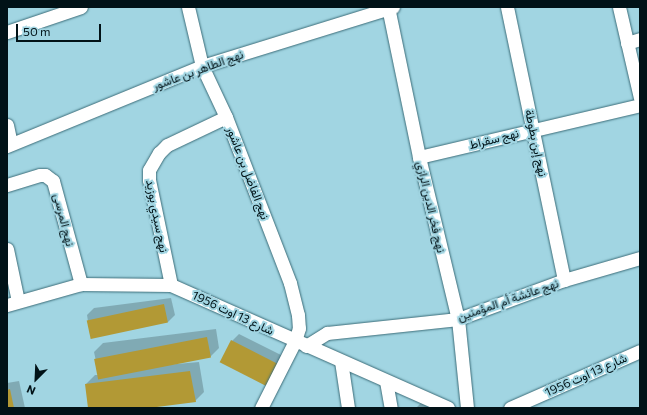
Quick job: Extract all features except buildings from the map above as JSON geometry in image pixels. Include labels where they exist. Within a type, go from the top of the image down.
[{"type":"street","points":[[7,32],[81,7]]},
{"type":"street","name":"نهج الفاضل بن عاشور","points":[[188,7],[202,66],[226,118],[290,283],[301,344]]},
{"type":"street","name":"نهج الطاهر بن عاشور","points":[[9,145],[202,66],[390,7]]},
{"type":"street","name":"نهج فخر الدين الرازي","points":[[390,7],[419,157],[458,319],[467,408]]},
{"type":"street","name":"نهج إبن بطوطة","points":[[507,7],[564,280]]},
{"type":"street","points":[[619,7],[626,43],[640,98]]},
{"type":"street","points":[[626,43],[640,39]]},
{"type":"street","name":"نهج سقراط","points":[[419,157],[640,105]]},
{"type":"street","name":"نهج سيدي بوزيد","points":[[171,285],[149,180],[149,170],[159,153],[167,145],[226,118]]},
{"type":"street","points":[[7,125],[9,145]]},
{"type":"street","name":"نهج المرسى","points":[[7,185],[40,176],[46,176],[54,181],[81,284]]},
{"type":"street","points":[[7,249],[13,303]]},
{"type":"street","name":"نهج عائشة أم المؤمنين","points":[[301,344],[327,333],[458,319],[564,280],[640,258]]},
{"type":"street","name":"شارع 13 اوت 1956","points":[[13,303],[81,284],[171,285],[448,408]]},
{"type":"street","points":[[261,408],[301,344]]},
{"type":"street","name":"شارع 13 اوت 1956","points":[[510,408],[640,351]]},
{"type":"street","points":[[342,361],[348,408]]},
{"type":"street","points":[[386,381],[391,408]]}]
